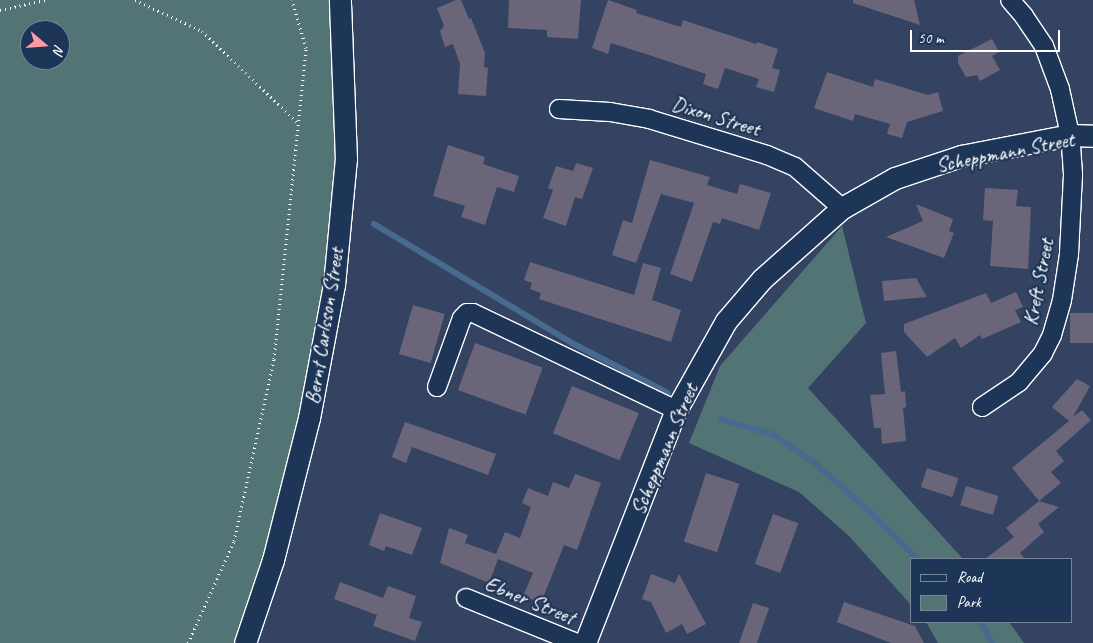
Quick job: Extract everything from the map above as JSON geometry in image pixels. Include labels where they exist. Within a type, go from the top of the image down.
[{"type":"street","name":"Bernt Carlsson Street","points":[[245,643],[273,560],[309,418],[334,285],[346,159],[340,0]]},
{"type":"street","name":"Kreft Street","points":[[982,407],[1019,382],[1032,368],[1052,335],[1062,300],[1069,254],[1073,174],[1070,135],[1060,89],[1044,46],[1024,16],[1010,0]]},
{"type":"street","name":"Dixon Street","points":[[559,109],[610,112],[649,119],[767,155],[795,167],[842,208]]},
{"type":"street","name":"Scheppmann Street","points":[[585,643],[676,410],[726,321],[762,279],[842,208],[894,178],[962,156],[1070,135],[1093,136]]},
{"type":"street","points":[[437,387],[462,318],[467,313],[473,313],[676,410]]},
{"type":"street","name":"Ebner Street","points":[[466,598],[577,643]]},
{"type":"path","points":[[0,10],[45,0]]},
{"type":"path","points":[[135,0],[202,31],[299,124]]},
{"type":"path","points":[[188,643],[234,540],[274,359],[306,48],[292,0]]},
{"type":"green space","points":[[0,0],[340,0],[334,285],[245,643],[0,643]]},
{"type":"green space","points":[[842,226],[866,323],[808,388],[962,558],[910,558],[910,604],[849,536],[799,492],[689,443],[720,366]]},
{"type":"green space","points":[[927,623],[1010,623],[1024,643],[938,643]]},
{"type":"building","points":[[456,0],[461,0],[469,19],[471,18],[485,53],[484,67],[488,68],[486,96],[458,94],[460,64],[453,44],[445,47],[440,31],[444,26],[437,8]]},
{"type":"building","points":[[509,0],[581,0],[578,39],[547,37],[547,30],[508,28]]},
{"type":"building","points":[[608,0],[637,10],[636,13],[681,27],[683,20],[756,44],[757,42],[778,49],[772,68],[780,70],[774,92],[756,87],[759,79],[725,68],[718,89],[703,84],[706,74],[652,56],[611,43],[608,54],[592,48]]},
{"type":"building","points":[[853,0],[914,0],[920,25],[853,3]]},
{"type":"building","points":[[992,39],[999,52],[992,56],[1000,70],[980,81],[977,75],[966,77],[958,63],[958,56]]},
{"type":"building","points":[[827,72],[873,87],[875,79],[928,95],[938,92],[943,111],[907,122],[902,138],[887,134],[890,124],[855,114],[853,121],[814,108]]},
{"type":"building","points":[[448,145],[485,157],[483,164],[519,176],[514,192],[497,187],[485,225],[461,217],[465,206],[433,196]]},
{"type":"building","points":[[650,160],[710,177],[707,185],[737,194],[740,184],[771,193],[759,230],[722,218],[720,224],[713,222],[692,282],[670,274],[694,203],[661,194],[636,263],[612,255],[623,220],[632,223]]},
{"type":"building","points":[[576,163],[593,168],[582,199],[575,197],[566,226],[543,218],[553,190],[548,188],[556,166],[573,171]]},
{"type":"building","points":[[985,188],[1018,190],[1016,206],[1031,207],[1028,269],[990,266],[993,221],[983,220]]},
{"type":"building","points":[[916,204],[953,219],[949,231],[954,233],[944,258],[886,237],[923,221]]},
{"type":"building","points":[[530,262],[634,295],[643,263],[661,268],[652,300],[681,310],[671,342],[539,299],[541,293],[530,289],[532,283],[524,280]]},
{"type":"building","points":[[916,278],[927,297],[884,301],[882,281]]},
{"type":"building","points":[[1016,292],[1023,307],[1015,310],[1021,322],[982,339],[980,335],[961,348],[955,338],[927,357],[904,332],[904,324],[986,293],[991,303]]},
{"type":"building","points":[[413,305],[445,314],[431,363],[399,354]]},
{"type":"building","points":[[1070,313],[1093,313],[1093,343],[1070,343]]},
{"type":"building","points":[[475,343],[543,368],[526,415],[458,390]]},
{"type":"building","points":[[896,351],[901,392],[905,391],[906,407],[903,408],[906,441],[882,444],[881,428],[874,428],[870,395],[885,394],[881,353]]},
{"type":"building","points":[[1077,379],[1090,386],[1073,417],[1082,410],[1091,420],[1056,451],[1064,461],[1051,472],[1061,483],[1039,501],[1012,468],[1069,421],[1052,407]]},
{"type":"building","points":[[572,386],[639,413],[620,460],[553,433]]},
{"type":"building","points":[[405,422],[496,454],[488,475],[412,447],[406,463],[392,457]]},
{"type":"building","points":[[927,468],[958,478],[952,497],[921,487]]},
{"type":"building","points":[[706,473],[739,484],[717,552],[684,541]]},
{"type":"building","points":[[575,474],[601,483],[577,550],[564,545],[541,603],[523,596],[533,573],[498,559],[489,583],[440,563],[449,528],[468,535],[465,543],[496,554],[505,532],[520,538],[531,507],[522,503],[528,488],[548,496],[553,482],[569,488]]},
{"type":"building","points":[[966,486],[999,496],[993,515],[960,505]]},
{"type":"building","points":[[1039,501],[1059,507],[1038,524],[1044,532],[1020,553],[1024,558],[986,558],[1014,537],[1006,528]]},
{"type":"building","points":[[380,513],[422,528],[412,555],[386,546],[384,551],[369,545]]},
{"type":"building","points":[[773,514],[798,523],[780,573],[755,564]]},
{"type":"building","points":[[651,574],[675,583],[679,574],[706,624],[687,634],[682,624],[666,633],[651,602],[642,599]]},
{"type":"building","points":[[340,582],[383,598],[388,586],[416,596],[409,618],[422,622],[415,641],[373,626],[377,615],[334,599]]},
{"type":"building","points":[[844,602],[915,626],[924,643],[891,643],[837,622]]},
{"type":"building","points":[[753,603],[769,608],[757,643],[739,643]]},
{"type":"waterway","points":[[374,224],[572,343],[668,393]]},
{"type":"waterway","points":[[721,419],[774,435],[816,464],[870,512],[917,558]]},
{"type":"waterway","points":[[982,623],[992,643]]}]
